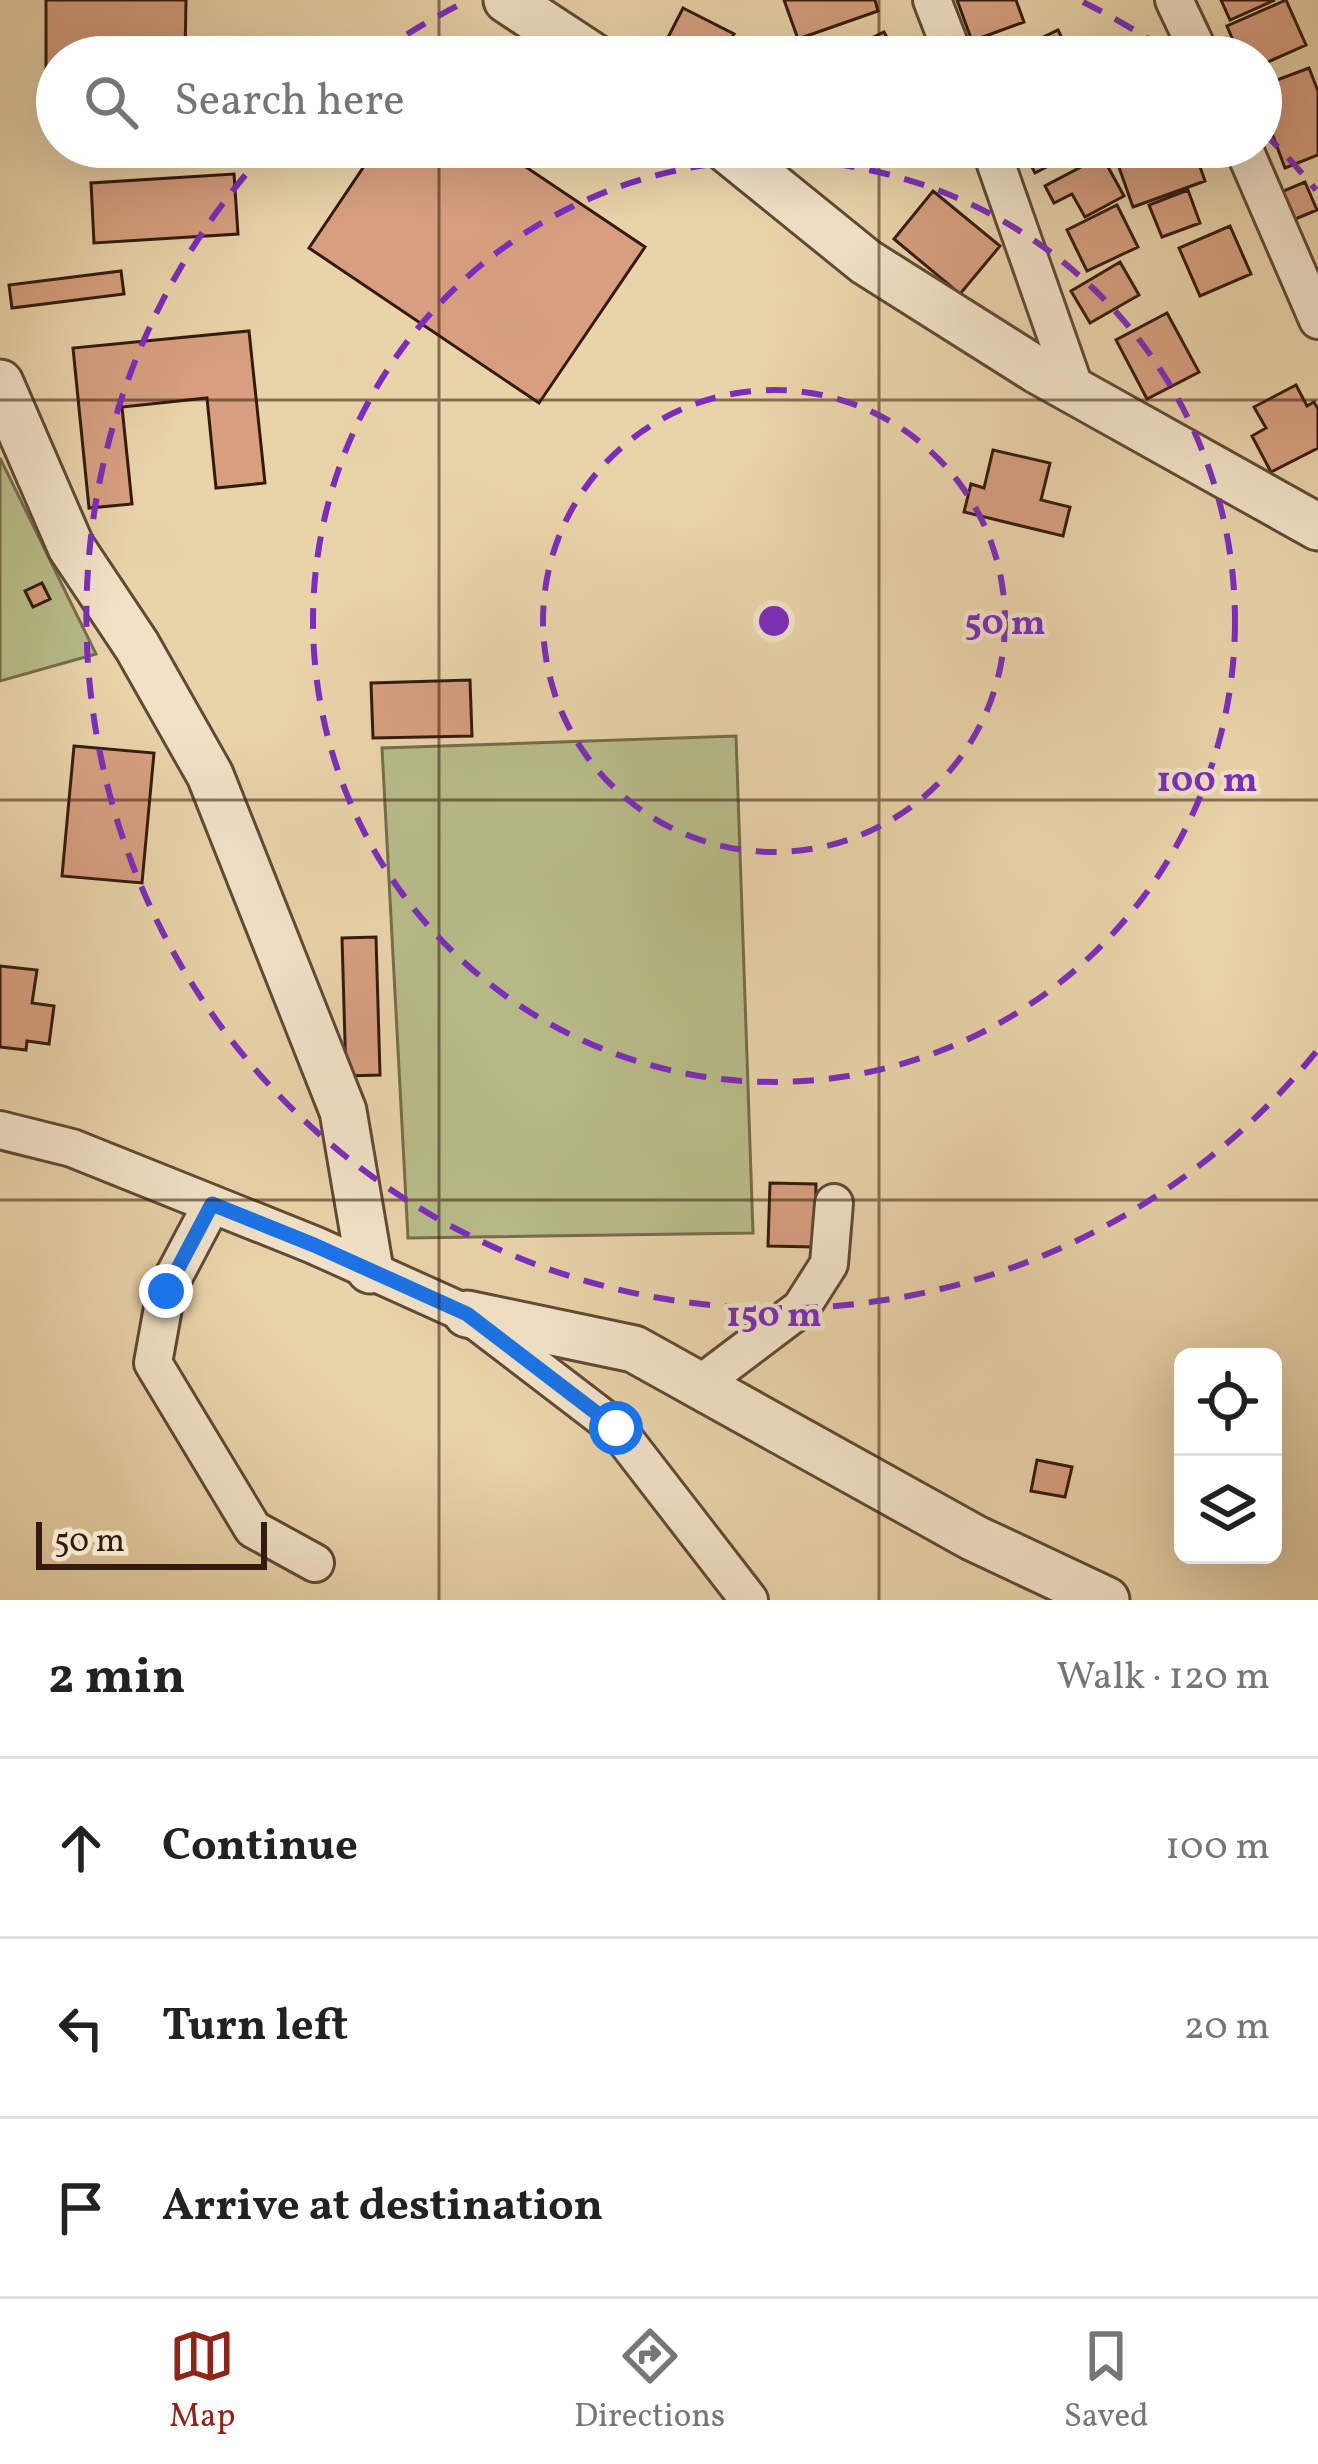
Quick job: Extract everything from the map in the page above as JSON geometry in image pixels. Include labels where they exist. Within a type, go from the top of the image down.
[{"type":"street","points":[[507,0],[563,36]]},
{"type":"street","points":[[932,0],[946,36]]},
{"type":"street","points":[[1174,0],[1191,36]]},
{"type":"street","points":[[750,168],[866,262],[1076,392],[1318,527]]},
{"type":"street","points":[[997,168],[1076,392]]},
{"type":"street","points":[[1252,168],[1318,320]]},
{"type":"street","points":[[0,383],[71,547],[137,646],[210,775],[343,1111],[370,1270]]},
{"type":"street","points":[[0,1130],[72,1148],[467,1314],[634,1349],[974,1538],[1106,1600]]},
{"type":"street","points":[[699,1384],[801,1308],[829,1264],[834,1203]]},
{"type":"street","points":[[212,1204],[166,1291],[153,1363],[254,1529],[315,1563]]},
{"type":"street","points":[[467,1314],[616,1428],[749,1600]]},
{"type":"green space","points":[[0,458],[96,654],[0,681]]},
{"type":"green space","points":[[736,736],[753,1233],[408,1238],[382,748]]},
{"type":"building","points":[[46,0],[186,0],[185,36],[46,36]]},
{"type":"building","points":[[784,0],[875,0],[878,11],[797,36]]},
{"type":"building","points":[[957,0],[1016,0],[1024,22],[986,36],[970,36]]},
{"type":"building","points":[[1221,0],[1275,0],[1230,20]]},
{"type":"building","points":[[1286,0],[1306,45],[1282,56],[1282,36],[1231,36],[1227,26]]},
{"type":"building","points":[[683,8],[734,34],[733,36],[669,36]]},
{"type":"building","points":[[1309,68],[1318,91],[1318,155],[1285,168],[1282,160],[1282,78]]},
{"type":"building","points":[[363,168],[527,168],[645,247],[539,403],[309,248]]},
{"type":"building","points":[[1079,168],[1109,168],[1124,196],[1085,217],[1072,194],[1054,203],[1045,186]]},
{"type":"building","points":[[1119,168],[1200,168],[1205,181],[1133,207]]},
{"type":"building","points":[[234,174],[238,234],[94,243],[91,183]]},
{"type":"building","points":[[1305,182],[1317,210],[1293,220],[1281,192]]},
{"type":"building","points":[[1188,190],[1200,223],[1162,237],[1149,205]]},
{"type":"building","points":[[933,191],[1000,246],[960,294],[894,239]]},
{"type":"building","points":[[1117,205],[1138,247],[1087,271],[1067,230]]},
{"type":"building","points":[[1230,226],[1251,274],[1200,296],[1179,248]]},
{"type":"building","points":[[1120,262],[1139,295],[1090,323],[1071,291]]},
{"type":"building","points":[[121,271],[124,294],[12,308],[9,285]]},
{"type":"building","points":[[1167,313],[1199,372],[1147,399],[1116,340]]},
{"type":"building","points":[[249,331],[265,483],[216,488],[207,398],[122,407],[132,504],[89,508],[73,348]]},
{"type":"building","points":[[1296,385],[1307,406],[1314,402],[1318,409],[1318,448],[1271,472],[1252,436],[1266,428],[1254,407]]},
{"type":"building","points":[[993,450],[1050,463],[1041,500],[1070,507],[1063,536],[964,512],[971,484],[984,488]]},
{"type":"building","points":[[42,583],[50,599],[33,607],[25,591]]},
{"type":"building","points":[[470,680],[472,736],[373,738],[371,683]]},
{"type":"building","points":[[74,746],[154,753],[142,883],[62,876]]},
{"type":"building","points":[[376,937],[380,1075],[346,1076],[342,938]]},
{"type":"building","points":[[0,966],[37,970],[32,1003],[54,1006],[49,1044],[27,1041],[26,1050],[0,1047]]},
{"type":"building","points":[[770,1183],[816,1184],[815,1247],[768,1246]]},
{"type":"building","points":[[1037,1460],[1072,1467],[1065,1497],[1031,1491]]},
{"type":"route","points":[[166,1291],[212,1204],[467,1314],[616,1428]]}]
